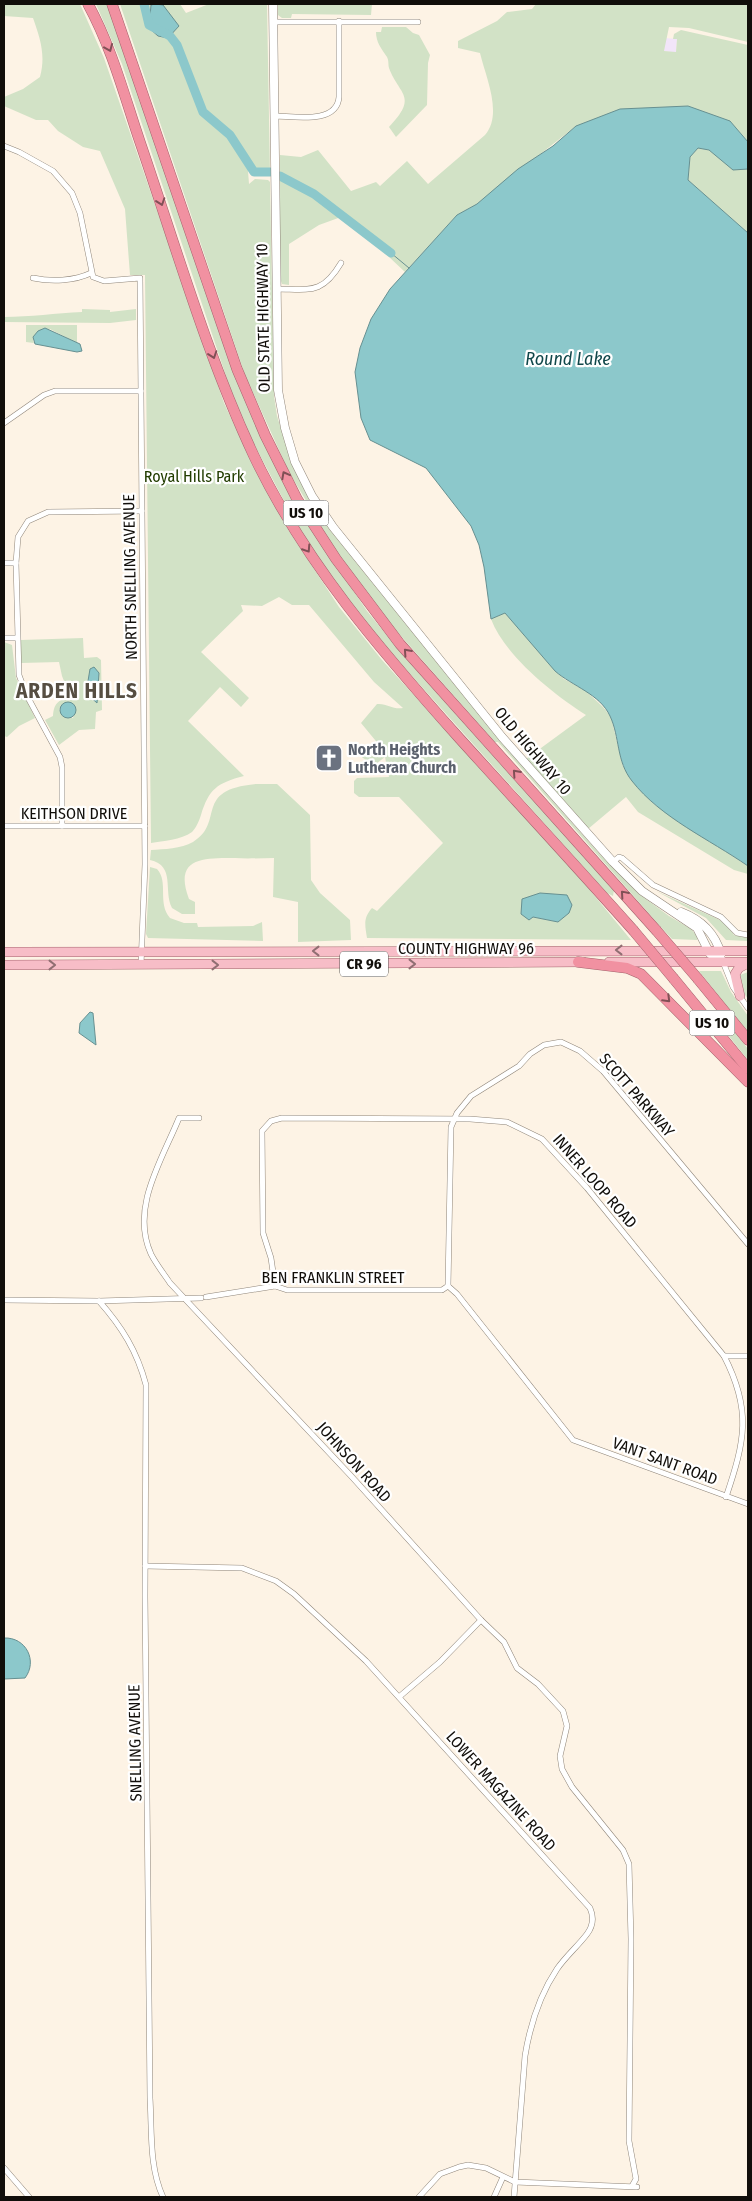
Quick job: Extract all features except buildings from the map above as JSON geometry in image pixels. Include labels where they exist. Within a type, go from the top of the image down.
[{"type":"highway","name":"US 10","points":[[88,4],[108,44],[122,81],[141,144],[226,391],[254,456],[285,514],[340,597],[412,685],[633,930],[748,1069]]},
{"type":"highway","name":"US 10","points":[[112,4],[237,369],[264,435],[297,499],[341,566],[400,644],[656,930],[748,1040]]},
{"type":"highway","points":[[578,962],[628,968],[641,974],[748,1082]]},
{"type":"main road","name":"COUNTY HIGHWAY 96","points":[[4,952],[748,950]]},
{"type":"main road","name":"COUNTY HIGHWAY 96","points":[[4,966],[723,961],[748,963]]},
{"type":"main road","points":[[740,996],[735,974],[739,968],[748,963]]},
{"type":"street","name":"OLD STATE HIGHWAY 10","points":[[273,4],[275,289],[278,393],[285,428],[296,462],[322,512],[390,599]]},
{"type":"street","points":[[273,22],[418,22]]},
{"type":"street","points":[[274,116],[320,116],[329,114],[336,107],[339,97],[339,22]]},
{"type":"street","points":[[4,146],[47,167],[59,176],[72,193],[80,213],[91,273],[78,278],[45,281],[34,278]]},
{"type":"street","points":[[275,289],[311,289],[320,287],[330,280],[341,263]]},
{"type":"street","name":"NORTH SNELLING AVENUE","points":[[91,273],[93,277],[104,281],[140,278],[145,826],[145,883],[141,965]]},
{"type":"street","points":[[4,422],[44,395],[55,391],[141,391]]},
{"type":"street","points":[[62,826],[60,757],[22,686],[17,666],[16,563],[18,537],[28,521],[37,515],[54,511],[142,511]]},
{"type":"street","points":[[4,563],[16,563]]},
{"type":"street","name":"OLD HIGHWAY 10","points":[[390,599],[502,737],[613,862],[642,891],[697,928],[708,950],[723,961]]},
{"type":"street","points":[[4,638],[17,638]]},
{"type":"street","name":"KEITHSON DRIVE","points":[[4,826],[145,826]]},
{"type":"street","points":[[613,862],[617,858],[622,858],[652,885],[721,917],[737,933],[748,935]]},
{"type":"street","name":"OLD HIGHWAY 10","points":[[667,908],[685,914],[703,924],[713,935],[723,961]]},
{"type":"street","points":[[723,961],[748,1008]]},
{"type":"street","name":"SCOTT PARKWAY","points":[[453,1119],[471,1096],[519,1066],[530,1054],[544,1045],[561,1042],[580,1051],[603,1071],[748,1244]]},
{"type":"street","name":"JOHNSON ROAD","points":[[199,1118],[179,1118],[152,1180],[144,1222],[151,1254],[170,1283],[352,1477],[480,1620],[504,1642],[516,1668],[538,1684],[563,1711],[567,1726],[560,1756],[562,1769],[572,1787],[622,1850],[629,1864],[631,1939],[629,2141],[636,2179],[634,2187],[515,2182]]},
{"type":"street","name":"INNER LOOP ROAD","points":[[275,1286],[273,1266],[263,1233],[262,1131],[270,1121],[282,1118],[453,1119],[507,1122],[542,1139],[587,1188],[724,1356],[740,1385],[747,1431],[726,1496]]},
{"type":"street","points":[[448,1286],[450,1127],[453,1119]]},
{"type":"street","name":"BEN FRANKLIN STREET","points":[[4,1300],[99,1301],[185,1298],[275,1286],[287,1290],[442,1290],[448,1286]]},
{"type":"street","name":"VANT SANT ROAD","points":[[448,1286],[457,1294],[573,1440],[748,1504]]},
{"type":"street","name":"SNELLING AVENUE","points":[[99,1301],[132,1344],[146,1385],[145,1566],[150,2098],[153,2157],[156,2176],[163,2197]]},
{"type":"street","points":[[724,1356],[748,1356]]},
{"type":"street","name":"LOWER MAGAZINE ROAD","points":[[145,1566],[242,1568],[276,1581],[336,1633],[399,1697],[592,1912],[592,1924],[588,1932],[557,1969],[545,1990],[532,2025],[525,2056],[514,2197]]},
{"type":"street","points":[[399,1697],[440,1662],[480,1620]]},
{"type":"street","points":[[419,2197],[440,2174],[459,2166],[476,2166],[515,2182]]},
{"type":"street","points":[[4,2168],[28,2197]]},
{"type":"street","points":[[494,2197],[503,2177]]},
{"type":"shaded area","points":[[665,38],[677,39],[676,53],[664,51]]},
{"type":"green space","name":"Royal Hills Park","points":[[4,4],[80,4],[104,58],[224,403],[253,465],[289,531],[339,607],[382,660],[584,883],[631,940],[367,938],[366,918],[372,908],[377,911],[443,843],[399,797],[359,797],[354,793],[354,781],[357,778],[389,777],[385,757],[377,763],[371,763],[360,756],[356,748],[380,746],[361,723],[377,704],[403,708],[374,682],[309,605],[292,605],[279,597],[262,606],[241,605],[243,611],[201,652],[249,698],[241,707],[220,687],[188,721],[244,776],[227,781],[215,788],[207,799],[197,824],[188,835],[151,843],[145,275],[130,275],[125,209],[100,151],[83,147],[58,131],[48,120],[36,120],[4,106],[4,97],[23,89],[40,77],[42,54],[33,18],[4,16]],"holes":[[[569,913],[558,922],[533,917]]]},
{"type":"green space","points":[[96,4],[109,4],[237,382],[267,450],[304,518],[367,611],[407,660],[614,890],[613,896],[607,893],[368,627],[313,550],[291,514],[254,444],[229,385],[122,64]]},
{"type":"green space","points":[[120,4],[155,4],[151,5],[149,28],[158,36],[168,38],[177,24],[160,4],[180,4],[186,13],[209,4],[267,4],[270,174],[259,174],[254,169],[248,171],[249,184],[255,179],[268,180],[270,182],[274,396],[277,416],[294,469],[322,520],[501,742],[598,852],[639,894],[691,929],[698,937],[697,940],[672,939],[498,742],[495,742],[393,627],[340,558],[289,472],[245,375]]},
{"type":"green space","points":[[278,4],[372,4],[371,15],[292,14],[291,18],[282,18],[278,15]]},
{"type":"green space","points":[[536,4],[748,4],[748,42],[689,28],[669,27],[664,51],[676,52],[677,39],[673,39],[674,34],[681,30],[748,45],[748,142],[730,121],[576,126],[477,204],[457,215],[405,272],[355,225],[341,217],[319,225],[289,244],[289,285],[282,284],[279,275],[280,155],[301,157],[318,150],[351,191],[376,182],[380,186],[407,161],[428,184],[485,135],[493,117],[492,95],[480,53],[458,48],[458,41],[497,21],[507,12],[532,9]]},
{"type":"green space","points":[[382,27],[406,27],[419,35],[430,55],[428,63],[427,105],[396,137],[389,127],[398,117],[405,102],[404,96],[389,68],[387,57],[377,39],[376,32],[381,32]]},
{"type":"green space","points":[[698,148],[709,150],[733,169],[748,169],[748,233],[688,180],[690,157]]},
{"type":"green space","points":[[82,309],[110,310],[110,312],[136,309],[136,320],[110,323],[4,322],[4,317],[82,312]]},
{"type":"green space","points":[[26,325],[77,325],[77,343],[50,329],[33,340],[34,343],[26,342]]},
{"type":"green space","points":[[505,613],[564,679],[586,691],[611,717],[623,766],[638,788],[654,804],[748,866],[748,874],[734,870],[638,812],[626,797],[588,829],[526,759],[586,715],[531,673],[507,647],[491,619]]},
{"type":"green space","points":[[83,638],[84,658],[97,657],[101,660],[102,710],[96,712],[95,729],[79,730],[59,745],[45,720],[53,716],[57,703],[70,696],[59,662],[21,663],[21,640]],"holes":[[[74,705],[75,712],[73,718],[62,715],[59,709]]]},
{"type":"green space","points":[[4,642],[12,645],[16,678],[35,718],[19,726],[7,737],[4,736]]},
{"type":"green space","points":[[256,784],[277,784],[310,815],[311,880],[320,893],[350,920],[351,940],[298,942],[298,902],[273,897],[274,858],[212,858],[194,863],[188,868],[185,875],[185,885],[189,899],[195,902],[195,914],[182,914],[172,908],[168,894],[166,873],[158,863],[150,860],[151,850],[178,847],[193,842],[203,834],[217,800],[224,793],[236,787]]},
{"type":"green space","points":[[150,867],[157,869],[160,874],[164,906],[170,918],[184,923],[197,923],[198,927],[253,926],[262,922],[263,941],[148,938],[146,934]]},
{"type":"green space","points":[[656,891],[720,920],[728,925],[734,935],[748,938],[748,941],[726,940],[706,918]]},
{"type":"green space","points":[[699,971],[721,971],[731,992],[748,1016],[748,1032]]},
{"type":"green space","points":[[748,972],[748,999],[743,992],[740,975]]},
{"type":"green space","points":[[717,1010],[748,1049],[748,1060],[712,1015]]},
{"type":"water","points":[[151,5],[163,5],[179,26],[168,38],[158,36],[149,28]]},
{"type":"water","name":"Round Lake","points":[[688,106],[730,121],[748,142],[748,169],[733,170],[709,150],[698,148],[690,157],[688,180],[748,233],[748,866],[671,817],[644,794],[632,781],[623,765],[613,724],[600,702],[555,671],[505,613],[491,619],[484,567],[479,545],[471,526],[426,468],[370,440],[361,418],[355,372],[360,348],[371,319],[390,289],[457,215],[477,204],[518,169],[553,146],[576,126],[620,109]]},
{"type":"water","points":[[45,328],[80,344],[82,351],[77,352],[35,344],[33,337],[38,331]]},
{"type":"water","points":[[94,667],[99,673],[97,703],[86,693],[90,669]]},
{"type":"water","points":[[65,702],[71,702],[76,707],[74,716],[65,718],[60,713],[60,707]]},
{"type":"water","points":[[540,893],[567,895],[572,905],[569,913],[558,922],[533,917],[529,920],[521,914],[522,899]]},
{"type":"water","points":[[90,1012],[93,1013],[96,1045],[79,1033],[80,1023]]},
{"type":"water","points":[[4,1638],[18,1641],[28,1651],[30,1664],[25,1678],[4,1679]]},
{"type":"waterway","points":[[144,4],[149,25],[170,36],[177,45],[203,112],[230,135],[254,172],[270,172]]},
{"type":"waterway","points":[[280,176],[314,194],[391,253]]},
{"type":"waterway","points":[[391,253],[409,268]]},
{"type":"place","name":"North Heights Lutheran Church","points":[[329,758]]},
{"type":"district","name":"ARDEN HILLS","points":[[77,691]]}]
